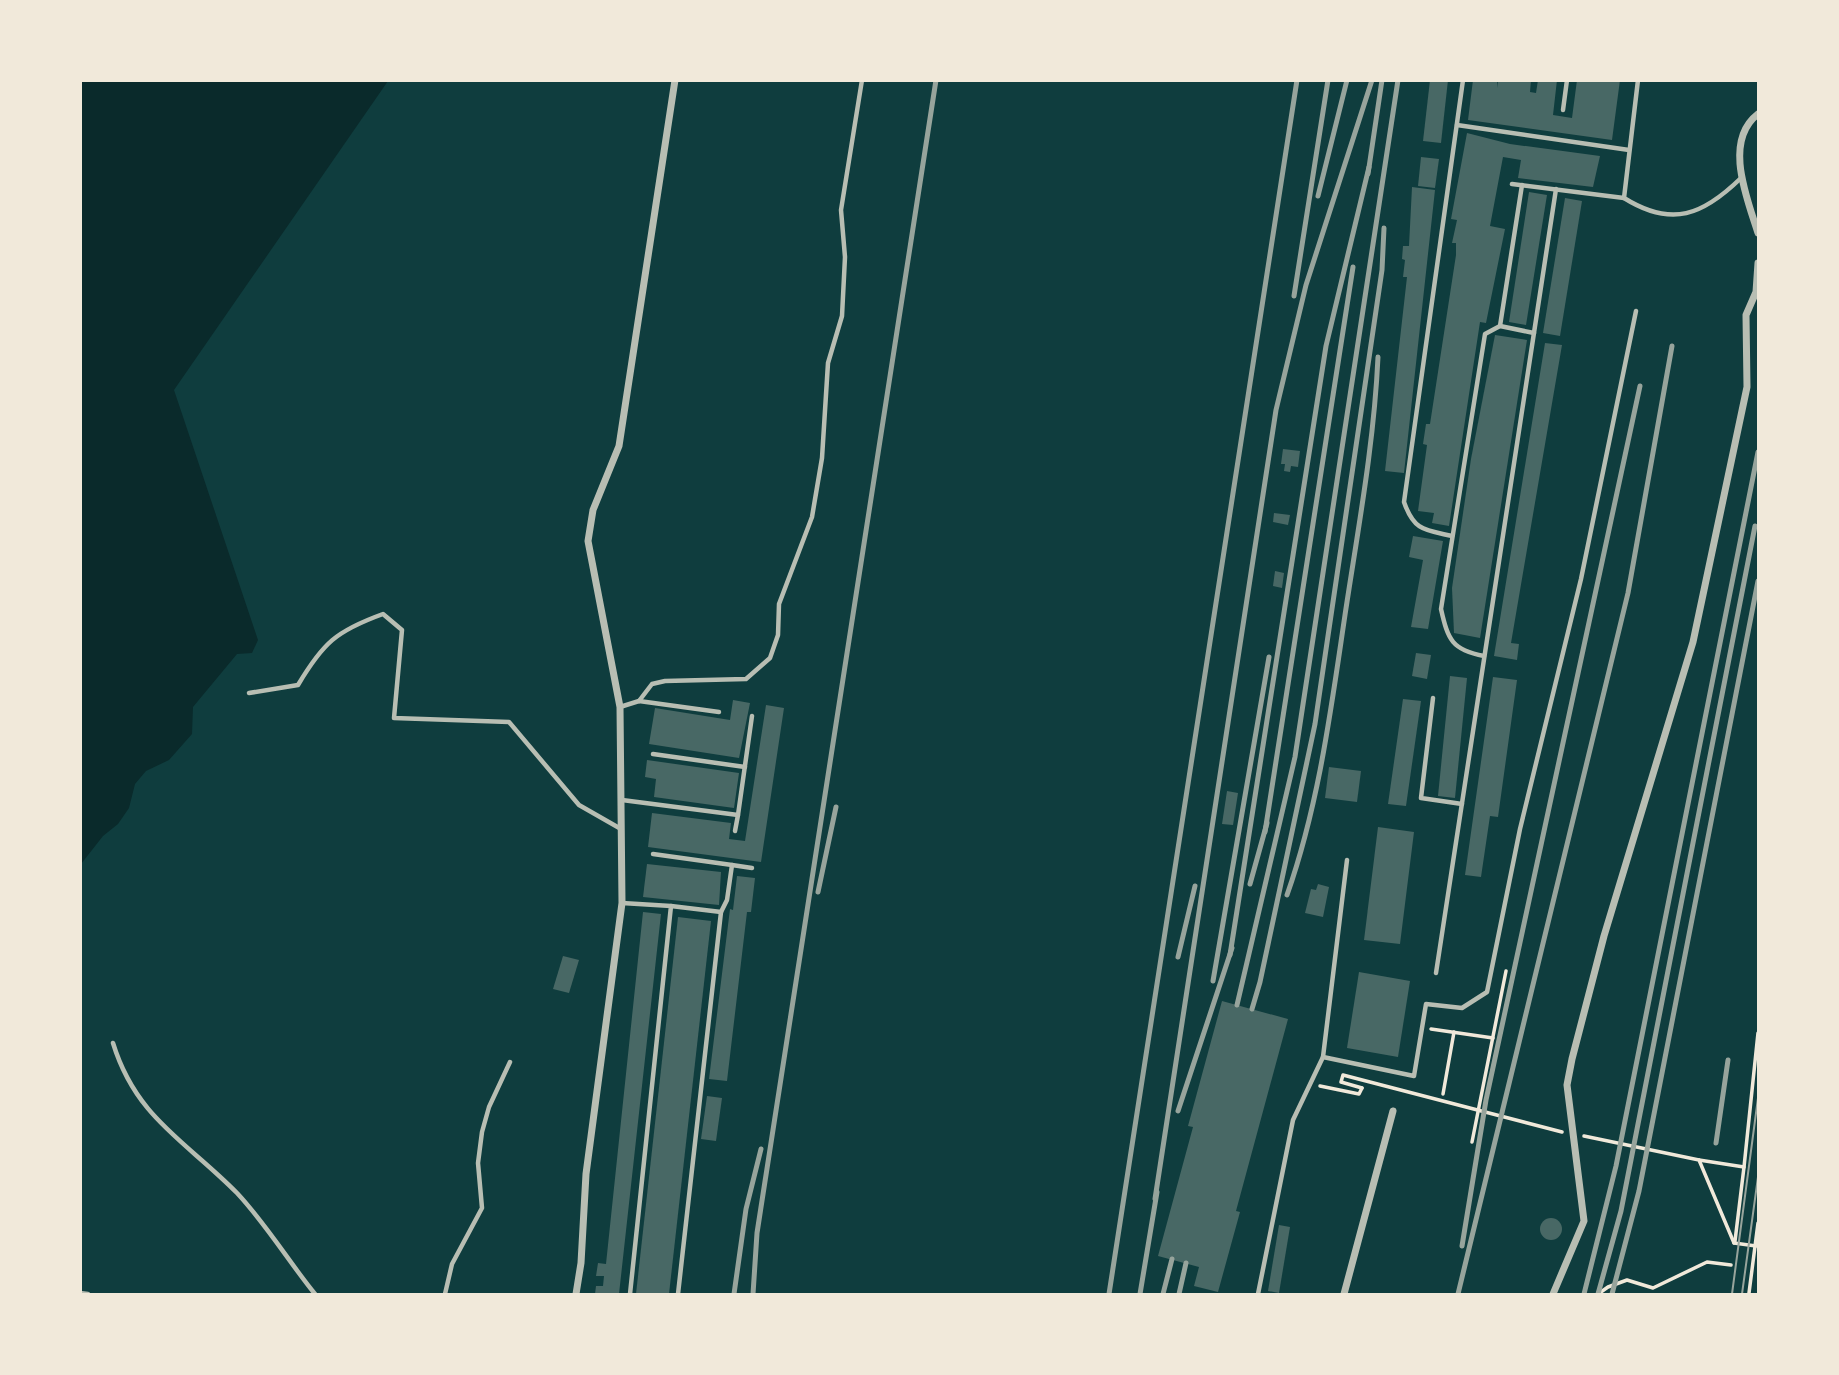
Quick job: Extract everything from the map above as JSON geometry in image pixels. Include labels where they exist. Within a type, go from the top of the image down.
[{"type":"street","points":[[576,1294],[581,1263],[586,1174],[622,903],[620,707],[588,541],[593,510],[619,446],[675,80]]},
{"type":"street","points":[[1759,114],[1742,134],[1741,178],[1759,233]]},
{"type":"street","points":[[1553,1294],[1584,1221],[1567,1085],[1572,1059],[1604,936],[1693,642],[1747,387],[1746,315],[1756,292],[1759,263]]},
{"type":"street","points":[[1344,1294],[1393,1111]]},
{"type":"lane","points":[[639,701],[652,684],[665,681],[746,679],[770,658],[778,635],[779,604],[812,517],[822,458],[828,362],[842,316],[845,257],[841,211],[862,80]]},
{"type":"lane","points":[[1452,536],[1423,529],[1410,519],[1404,502],[1463,80]]},
{"type":"lane","points":[[1563,110],[1567,80]]},
{"type":"lane","points":[[1624,198],[1638,80]]},
{"type":"lane","points":[[1457,125],[1629,150]]},
{"type":"lane","points":[[1512,184],[1624,198],[1655,212],[1688,215],[1717,201],[1741,178]]},
{"type":"lane","points":[[1500,326],[1522,185]]},
{"type":"lane","points":[[1436,973],[1556,189]]},
{"type":"lane","points":[[1323,1057],[1414,1076],[1426,1004],[1462,1008],[1487,992],[1520,830],[1581,579],[1636,311]]},
{"type":"lane","points":[[1484,656],[1463,652],[1453,643],[1444,625],[1441,609],[1452,536],[1485,334],[1500,326],[1534,333]]},
{"type":"lane","points":[[249,693],[298,685],[320,648],[353,625],[383,614],[402,630],[394,718],[509,722],[579,805],[622,829]]},
{"type":"lane","points":[[1433,698],[1421,798],[1462,804]]},
{"type":"lane","points":[[620,707],[639,701],[719,712]]},
{"type":"lane","points":[[735,831],[752,716]]},
{"type":"lane","points":[[653,754],[745,766]]},
{"type":"lane","points":[[622,800],[738,816]]},
{"type":"lane","points":[[653,854],[752,868]]},
{"type":"lane","points":[[1258,1294],[1293,1120],[1323,1057],[1329,981],[1347,860]]},
{"type":"lane","points":[[678,1294],[721,912],[727,900],[732,865]]},
{"type":"lane","points":[[622,903],[721,912]]},
{"type":"lane","points":[[630,1294],[670,906]]},
{"type":"lane","points":[[113,1043],[122,1073],[148,1111],[236,1193],[315,1294]]},
{"type":"lane","points":[[445,1294],[452,1264],[482,1208],[478,1163],[482,1132],[489,1107],[510,1062]]},
{"type":"lane","points":[[80,1293],[88,1294]]},
{"type":"path","points":[[1472,1142],[1506,971]]},
{"type":"path","points":[[1422,1027],[1493,1038]]},
{"type":"path","points":[[1443,1094],[1454,1032]]},
{"type":"path","points":[[1734,1243],[1759,1033]]},
{"type":"path","points":[[1310,1085],[1359,1094],[1362,1088],[1341,1082],[1343,1075],[1557,1130]]},
{"type":"path","points":[[1579,1135],[1744,1167]]},
{"type":"path","points":[[1699,1160],[1734,1243]]},
{"type":"path","points":[[1749,1293],[1759,1223]]},
{"type":"path","points":[[1734,1243],[1756,1246]]},
{"type":"path","points":[[1598,1294],[1608,1287],[1628,1280],[1637,1280],[1653,1288],[1707,1262],[1731,1265]]},
{"type":"water","points":[[81,80],[388,81],[174,390],[258,640],[252,653],[237,654],[193,707],[192,734],[169,760],[146,771],[135,784],[129,808],[118,824],[103,836],[81,864]]},
{"type":"building","points":[[1430,80],[1448,80],[1441,143],[1423,141]]},
{"type":"building","points":[[1473,80],[1497,80],[1497,88],[1498,80],[1531,80],[1530,92],[1536,93],[1538,80],[1557,80],[1553,115],[1572,118],[1577,80],[1620,80],[1612,140],[1468,120]]},
{"type":"building","points":[[1467,133],[1510,144],[1600,156],[1593,187],[1518,178],[1521,160],[1503,157],[1490,226],[1505,229],[1486,323],[1480,322],[1449,526],[1432,523],[1434,513],[1418,511],[1427,445],[1423,444],[1426,424],[1430,424],[1456,255],[1456,243],[1452,243],[1457,220],[1451,219]]},
{"type":"building","points":[[1421,157],[1439,159],[1435,188],[1418,186]]},
{"type":"building","points":[[1412,187],[1435,190],[1404,473],[1385,471],[1407,277],[1403,277],[1405,260],[1402,259],[1403,246],[1409,246]]},
{"type":"building","points":[[1529,192],[1547,195],[1526,325],[1509,322]]},
{"type":"building","points":[[1565,198],[1582,201],[1560,336],[1543,333]]},
{"type":"building","points":[[1495,335],[1527,340],[1480,638],[1454,633],[1452,588],[1471,459]]},
{"type":"building","points":[[1545,343],[1562,345],[1511,643],[1519,644],[1517,660],[1494,656]]},
{"type":"building","points":[[1283,449],[1300,451],[1298,467],[1291,466],[1290,472],[1284,471],[1285,464],[1281,464]]},
{"type":"building","points":[[1274,513],[1290,515],[1288,525],[1273,522]]},
{"type":"building","points":[[1413,536],[1443,541],[1428,629],[1411,627],[1423,560],[1409,557]]},
{"type":"building","points":[[1275,571],[1284,573],[1282,588],[1273,586]]},
{"type":"building","points":[[1416,653],[1431,655],[1427,679],[1412,676]]},
{"type":"building","points":[[1450,676],[1467,678],[1455,798],[1438,796]]},
{"type":"building","points":[[1493,677],[1517,680],[1498,817],[1490,816],[1481,877],[1465,875]]},
{"type":"building","points":[[1403,699],[1421,701],[1406,806],[1388,804]]},
{"type":"building","points":[[733,700],[750,703],[739,758],[649,744],[655,708],[730,720]]},
{"type":"building","points":[[766,705],[784,708],[761,862],[648,847],[652,813],[731,823],[729,839],[745,841]]},
{"type":"building","points":[[647,760],[739,773],[734,808],[654,797],[656,779],[645,777]]},
{"type":"building","points":[[1329,767],[1361,771],[1357,802],[1325,798]]},
{"type":"building","points":[[1227,791],[1238,793],[1233,825],[1222,824]]},
{"type":"building","points":[[1378,827],[1414,832],[1400,944],[1364,940]]},
{"type":"building","points":[[647,864],[721,872],[719,905],[643,897]]},
{"type":"building","points":[[737,876],[755,878],[751,912],[747,912],[727,1081],[709,1079],[730,909],[733,910]]},
{"type":"building","points":[[1318,884],[1329,887],[1323,917],[1305,913],[1311,889],[1316,890]]},
{"type":"building","points":[[643,912],[661,914],[619,1294],[595,1294],[596,1286],[603,1286],[604,1276],[596,1276],[598,1263],[606,1264]]},
{"type":"building","points":[[678,917],[711,921],[669,1294],[636,1294]]},
{"type":"building","points":[[563,956],[579,960],[569,993],[553,989]]},
{"type":"building","points":[[1359,972],[1410,981],[1398,1057],[1347,1048]]},
{"type":"building","points":[[1222,1001],[1288,1019],[1236,1211],[1240,1212],[1218,1292],[1194,1286],[1199,1267],[1158,1256],[1193,1127],[1188,1126]]},
{"type":"building","points":[[707,1096],[722,1098],[716,1141],[701,1139]]},
{"type":"building","points":[[1551,1218],[1559,1221],[1562,1229],[1559,1237],[1551,1240],[1543,1237],[1540,1229],[1543,1221]]},
{"type":"building","points":[[1279,1225],[1290,1227],[1279,1293],[1268,1291]]},
{"type":"tram line","points":[[1732,1294],[1758,1098]]},
{"type":"tram line","points":[[1742,1294],[1758,1177]]},
{"type":"railway","points":[[753,1294],[757,1233],[936,80]]},
{"type":"railway","points":[[1109,1294],[1297,80]]},
{"type":"railway","points":[[1294,296],[1328,80]]},
{"type":"railway","points":[[1318,196],[1347,80]]},
{"type":"railway","points":[[1155,1199],[1276,410],[1306,285],[1372,80]]},
{"type":"railway","points":[[1368,174],[1382,80]]},
{"type":"railway","points":[[1237,1005],[1295,757],[1398,80]]},
{"type":"railway","points":[[1230,955],[1326,346],[1369,167]]},
{"type":"railway","points":[[1252,1009],[1315,724],[1382,270],[1384,228]]},
{"type":"railway","points":[[1265,832],[1353,267]]},
{"type":"railway","points":[[1458,1294],[1628,593],[1672,346]]},
{"type":"railway","points":[[1287,895],[1308,826],[1329,721],[1369,454],[1378,357]]},
{"type":"railway","points":[[1462,1246],[1486,1100],[1640,386]]},
{"type":"railway","points":[[1584,1294],[1616,1166],[1758,452]]},
{"type":"railway","points":[[1598,1294],[1621,1211],[1755,526]]},
{"type":"railway","points":[[1612,1294],[1639,1191],[1758,581]]},
{"type":"railway","points":[[1213,981],[1269,657]]},
{"type":"railway","points":[[818,892],[836,807]]},
{"type":"railway","points":[[1250,884],[1267,823]]},
{"type":"railway","points":[[1178,957],[1195,886]]},
{"type":"railway","points":[[1178,1111],[1232,948]]},
{"type":"railway","points":[[1716,1143],[1728,1060]]},
{"type":"railway","points":[[734,1294],[746,1209],[761,1149]]},
{"type":"railway","points":[[1140,1294],[1157,1192]]},
{"type":"railway","points":[[1163,1294],[1172,1259]]},
{"type":"railway","points":[[1179,1294],[1186,1263]]}]
